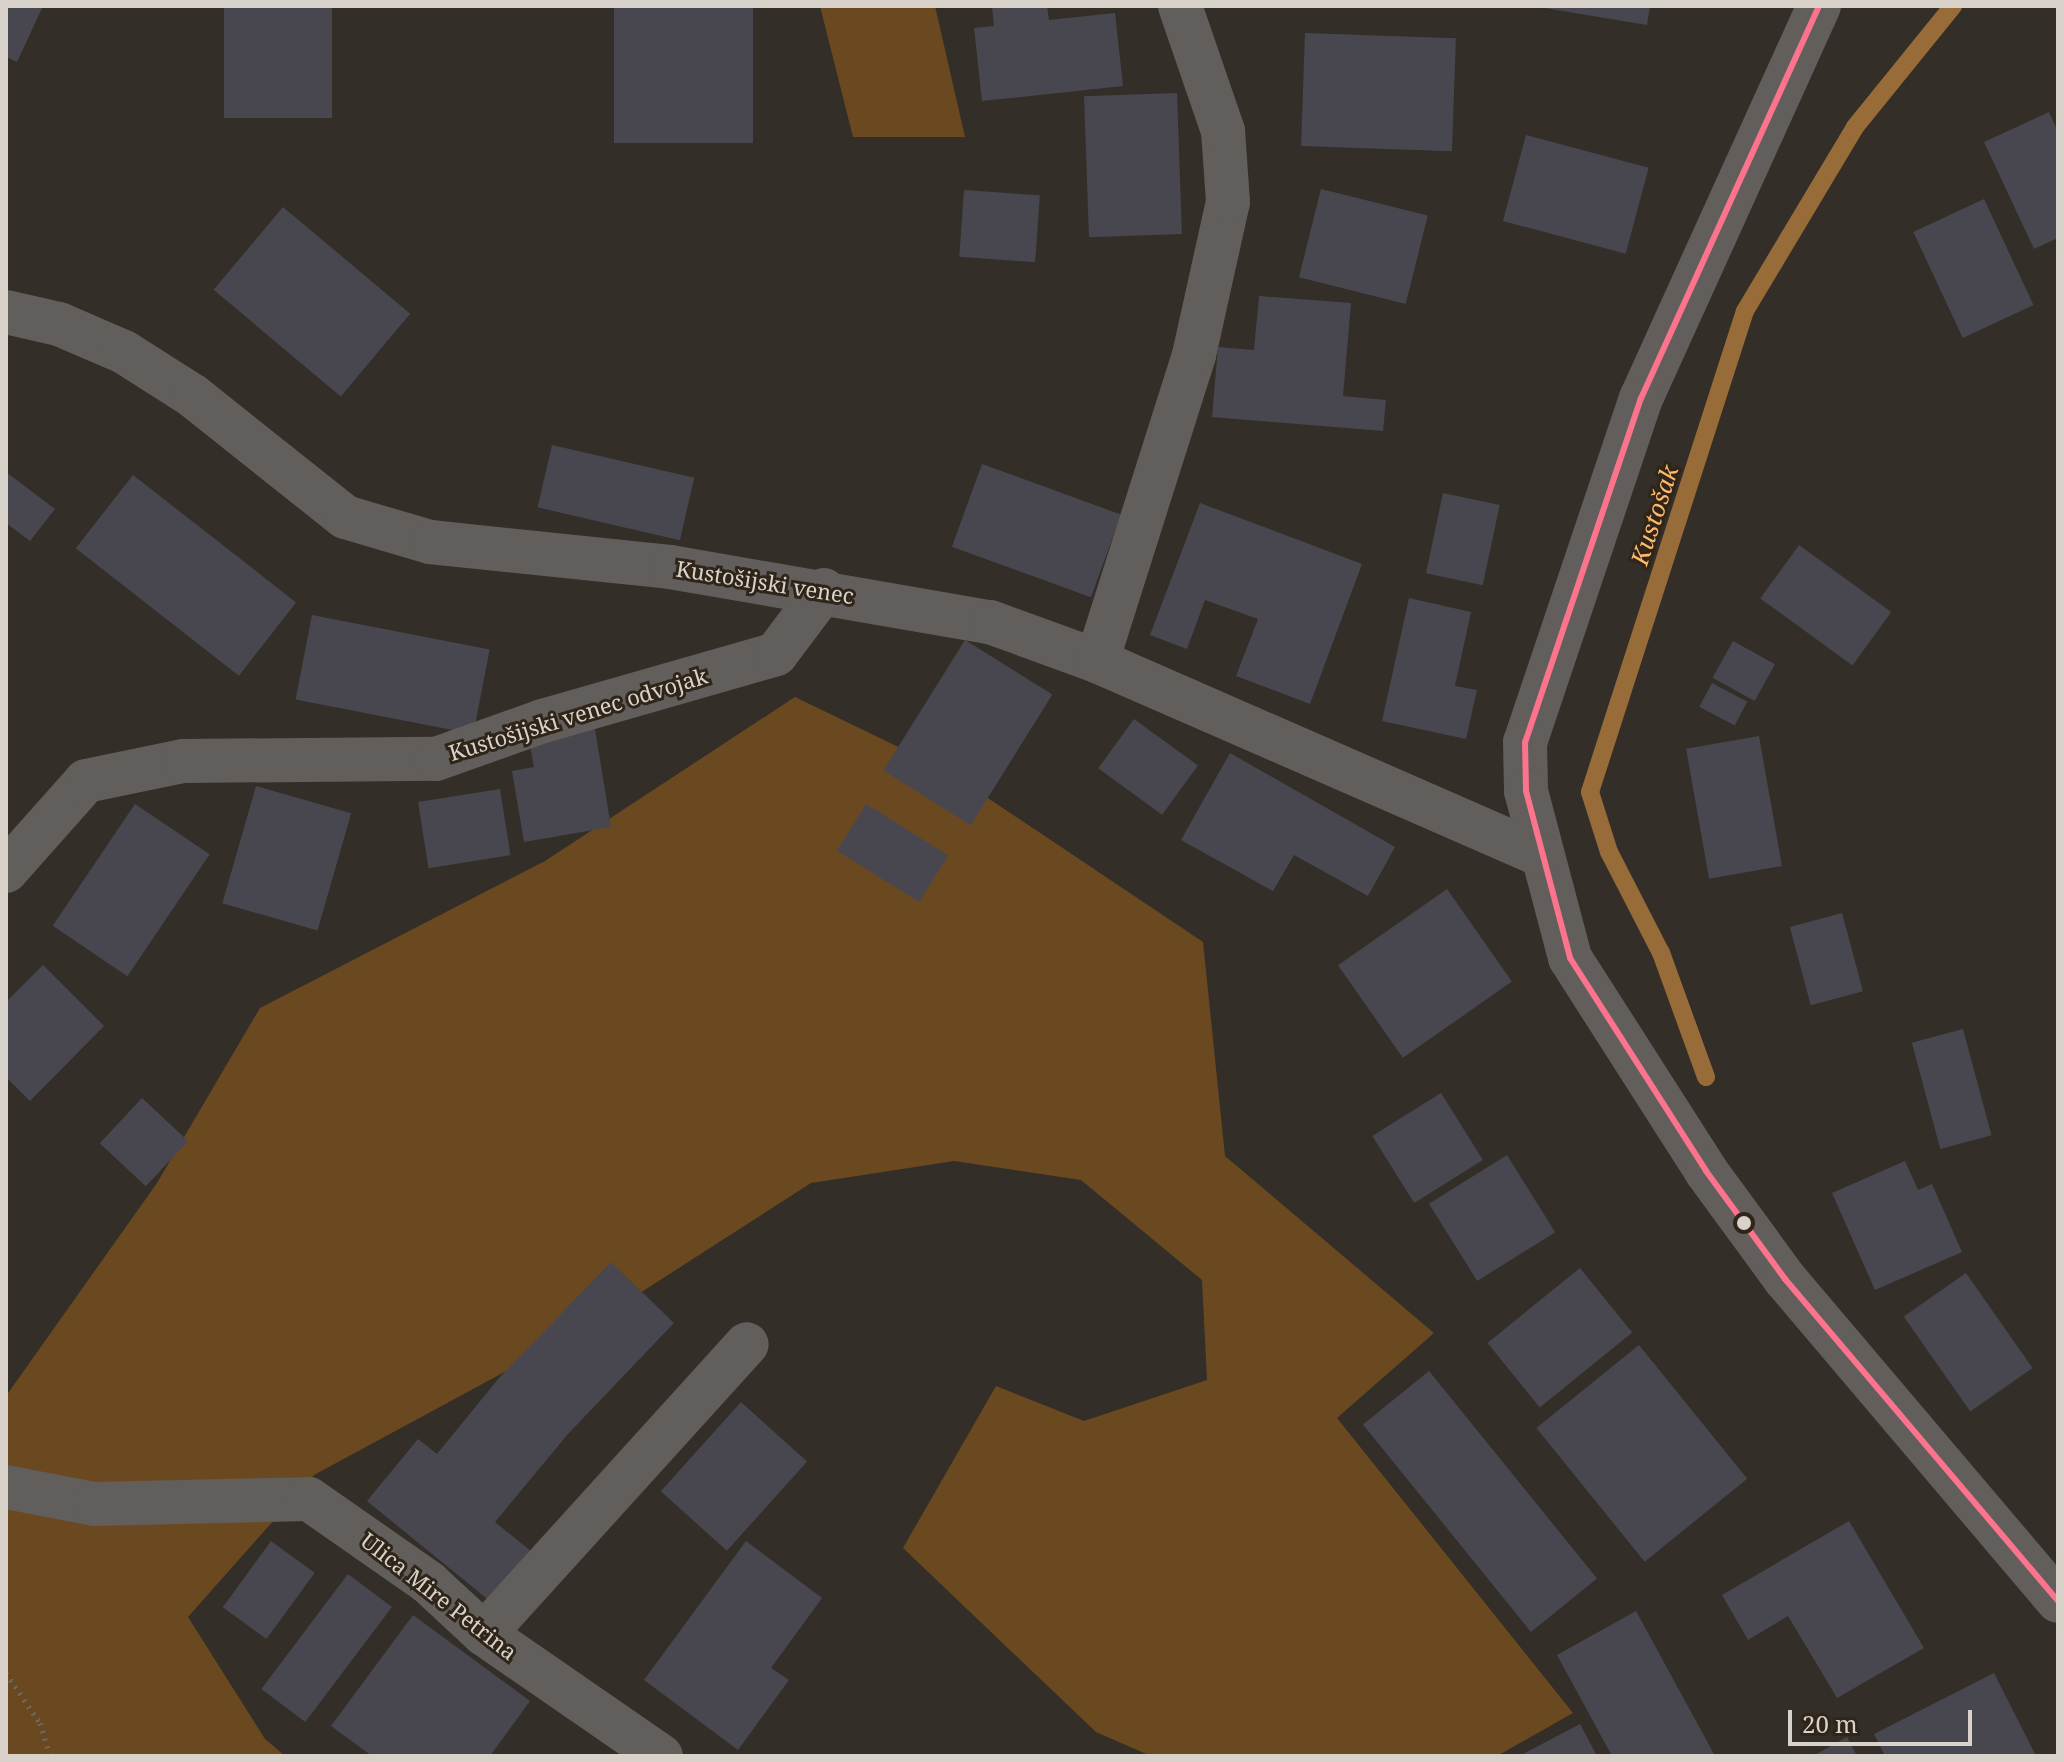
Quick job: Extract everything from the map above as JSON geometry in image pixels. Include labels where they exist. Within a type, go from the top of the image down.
[{"type":"street","points":[[1097,661],[1194,355],[1228,202],[1223,131],[1180,6]]},
{"type":"street","points":[[1819,6],[1641,398],[1525,742],[1526,791],[1570,958],[1706,1171],[1785,1279],[2058,1601]]},
{"type":"street","name":"Kustošijski venec","points":[[6,312],[59,324],[124,352],[193,396],[345,517],[430,542],[494,552],[670,567],[824,590],[990,622],[1097,661],[1542,855]]},
{"type":"street","name":"Kustošijski venec odvojak","points":[[6,871],[86,781],[183,761],[436,759],[543,721],[776,654],[824,590]]},
{"type":"street","points":[[484,1634],[747,1344]]},
{"type":"street","name":"Ulica Mire Petrina","points":[[6,1487],[94,1504],[309,1499],[428,1582],[484,1634],[661,1756]]},
{"type":"path","points":[[6,1673],[40,1723],[50,1756]]},
{"type":"shaded area","points":[[820,6],[935,6],[965,137],[853,137]]},
{"type":"shaded area","points":[[795,697],[946,770],[1203,942],[1225,1156],[1434,1333],[1337,1418],[1573,1713],[1497,1756],[1151,1756],[1096,1732],[903,1548],[996,1386],[1084,1421],[1207,1380],[1202,1280],[1081,1180],[954,1161],[811,1183],[584,1329],[314,1475],[188,1617],[265,1739],[285,1756],[6,1756],[6,1396],[157,1183],[260,1008],[545,861]]},
{"type":"building","points":[[6,6],[43,6],[17,62],[6,57]]},
{"type":"building","points":[[224,6],[332,6],[332,118],[224,118]]},
{"type":"building","points":[[614,6],[753,6],[753,143],[614,143]]},
{"type":"building","points":[[992,6],[1047,6],[1049,20],[1115,13],[1123,86],[982,101],[974,28],[994,26]]},
{"type":"building","points":[[1533,6],[1650,6],[1647,25]]},
{"type":"building","points":[[1305,33],[1456,38],[1452,151],[1301,146]]},
{"type":"building","points":[[1177,93],[1182,234],[1089,237],[1084,96]]},
{"type":"building","points":[[2049,112],[2058,132],[2058,238],[2034,249],[1984,142]]},
{"type":"building","points":[[1526,135],[1649,168],[1626,254],[1503,221]]},
{"type":"building","points":[[1321,189],[1428,216],[1406,304],[1299,277]]},
{"type":"building","points":[[964,190],[1040,195],[1035,262],[959,257]]},
{"type":"building","points":[[1984,199],[2033,305],[1963,338],[1913,232]]},
{"type":"building","points":[[283,207],[410,314],[341,396],[214,290]]},
{"type":"building","points":[[1259,296],[1351,303],[1343,396],[1386,400],[1383,431],[1212,417],[1218,347],[1254,350]]},
{"type":"building","points":[[552,445],[694,478],[680,540],[538,507]]},
{"type":"building","points":[[982,464],[1121,515],[1091,597],[952,547]]},
{"type":"building","points":[[6,472],[55,509],[30,541],[6,523]]},
{"type":"building","points":[[133,475],[296,602],[239,676],[76,548]]},
{"type":"building","points":[[1443,493],[1500,505],[1483,585],[1426,573]]},
{"type":"building","points":[[1200,503],[1362,564],[1310,704],[1236,676],[1258,619],[1205,600],[1187,649],[1150,635]]},
{"type":"building","points":[[1799,545],[1891,612],[1852,665],[1760,598]]},
{"type":"building","points":[[1409,598],[1471,612],[1455,686],[1477,690],[1466,739],[1382,721]]},
{"type":"building","points":[[312,615],[490,650],[473,734],[296,699]]},
{"type":"building","points":[[965,640],[1052,695],[971,825],[883,771]]},
{"type":"building","points":[[1733,641],[1775,664],[1755,701],[1713,678]]},
{"type":"building","points":[[1712,683],[1747,702],[1735,726],[1699,707]]},
{"type":"building","points":[[1134,719],[1198,765],[1162,815],[1098,768]]},
{"type":"building","points":[[595,729],[611,827],[524,842],[512,771],[534,767],[529,740]]},
{"type":"building","points":[[1759,736],[1782,866],[1709,879],[1686,749]]},
{"type":"building","points":[[1230,753],[1395,847],[1368,896],[1294,855],[1273,891],[1181,840]]},
{"type":"building","points":[[256,786],[351,813],[318,931],[222,903]]},
{"type":"building","points":[[500,789],[510,855],[429,868],[418,802]]},
{"type":"building","points":[[135,804],[210,854],[127,976],[53,926]]},
{"type":"building","points":[[866,804],[948,855],[919,902],[837,851]]},
{"type":"building","points":[[1447,889],[1512,982],[1403,1058],[1338,965]]},
{"type":"building","points":[[1842,913],[1863,991],[1811,1005],[1790,927]]},
{"type":"building","points":[[43,965],[104,1026],[30,1101],[6,1077],[6,1002]]},
{"type":"building","points":[[1963,1029],[1991,1135],[1940,1149],[1912,1043]]},
{"type":"building","points":[[1441,1093],[1483,1160],[1414,1203],[1372,1136]]},
{"type":"building","points":[[142,1098],[188,1141],[146,1186],[100,1143]]},
{"type":"building","points":[[1507,1155],[1555,1232],[1477,1281],[1429,1204]]},
{"type":"building","points":[[1905,1161],[1918,1190],[1932,1184],[1962,1252],[1875,1290],[1832,1193]]},
{"type":"building","points":[[611,1262],[674,1323],[568,1434],[495,1522],[537,1556],[496,1606],[367,1501],[418,1439],[437,1454],[499,1378]]},
{"type":"building","points":[[1580,1268],[1632,1333],[1540,1407],[1488,1343]]},
{"type":"building","points":[[1966,1273],[2033,1368],[1970,1412],[1904,1317]]},
{"type":"building","points":[[1639,1345],[1747,1479],[1645,1562],[1536,1428]]},
{"type":"building","points":[[1429,1371],[1597,1578],[1531,1632],[1363,1424]]},
{"type":"building","points":[[741,1402],[807,1462],[727,1551],[661,1491]]},
{"type":"building","points":[[1849,1521],[1924,1648],[1837,1698],[1788,1616],[1748,1640],[1722,1595]]},
{"type":"building","points":[[271,1541],[315,1573],[266,1639],[223,1607]]},
{"type":"building","points":[[746,1541],[822,1598],[771,1668],[789,1680],[738,1750],[644,1680]]},
{"type":"building","points":[[348,1574],[392,1607],[305,1722],[261,1689]]},
{"type":"building","points":[[1636,1611],[1715,1756],[1612,1756],[1557,1655]]},
{"type":"building","points":[[413,1615],[530,1701],[490,1756],[372,1756],[331,1726]]},
{"type":"building","points":[[1994,1673],[2036,1756],[1885,1756],[1874,1734]]},
{"type":"building","points":[[1580,1724],[1597,1756],[1519,1756]]},
{"type":"building","points":[[1847,1737],[1857,1756],[1813,1756]]},
{"type":"waterway","name":"Kustošak","points":[[1706,1077],[1661,953],[1609,852],[1590,792],[1745,311],[1855,127],[1953,6]]},
{"type":"transit line","points":[[1819,6],[1641,398],[1525,742],[1526,791],[1570,958],[1706,1171],[1785,1279],[2058,1601]]}]
